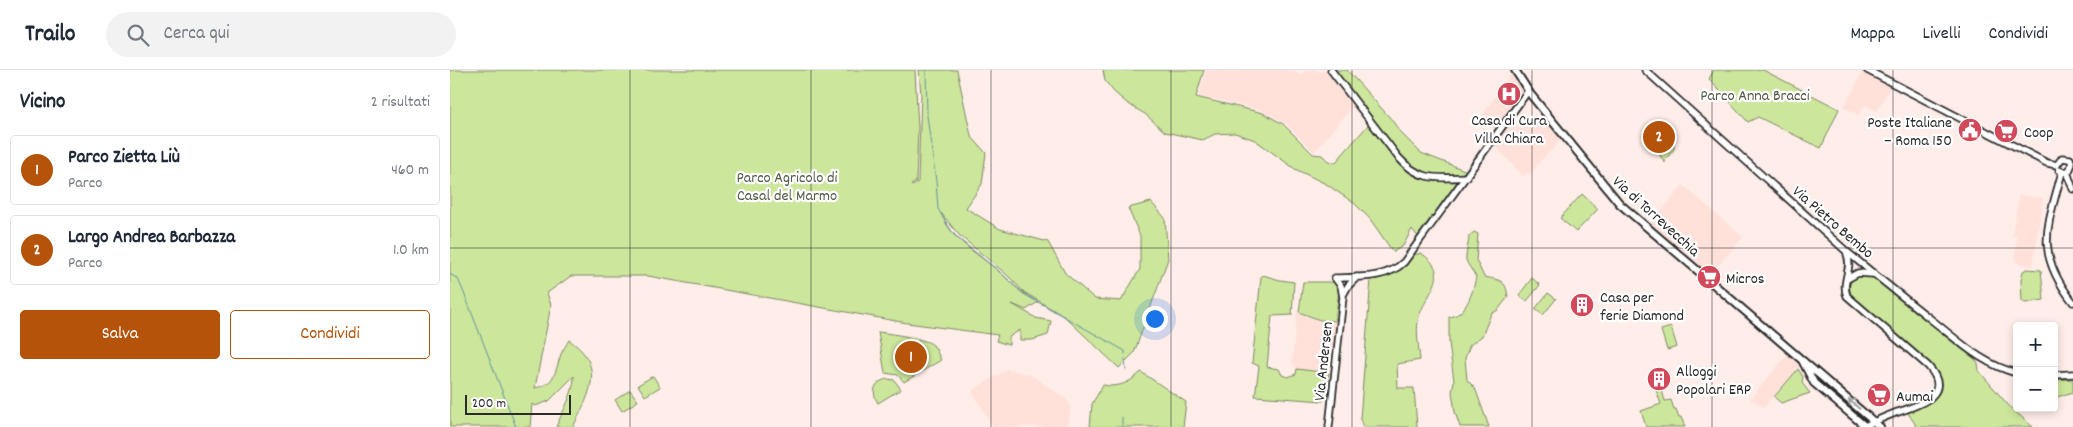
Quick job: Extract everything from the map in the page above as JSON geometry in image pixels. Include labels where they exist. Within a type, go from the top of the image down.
[{"type":"main road","name":"Via di Torrevecchia","points":[[1515,70],[1528,91],[1620,204],[1877,424]]},
{"type":"main road","name":"Via di Torrevecchia","points":[[1802,359],[1813,382],[1866,427]]},
{"type":"street","points":[[1331,70],[1398,157],[1409,168],[1433,178],[1467,177]]},
{"type":"street","name":"Via Pietro Bembo","points":[[1645,70],[1873,274],[1979,358],[2013,372]]},
{"type":"street","points":[[1867,70],[2048,163],[2057,165],[2064,172],[2073,189]]},
{"type":"street","points":[[1357,277],[1387,272],[1400,266],[1411,255],[1528,91]]},
{"type":"street","points":[[2057,165],[2062,158],[2071,158],[2072,167],[2064,172],[2048,222],[2046,245],[2053,270],[2073,302]]},
{"type":"street","points":[[1456,178],[1461,184]]},
{"type":"street","points":[[1846,251],[1850,265],[1845,290],[1848,297],[1928,366],[1936,379],[1934,392],[1926,402],[1877,424]]},
{"type":"street","points":[[1847,279],[1861,264]]},
{"type":"street","points":[[1847,279],[1860,273],[1873,274]]},
{"type":"street","name":"Via Andersen","points":[[1329,427],[1343,297],[1341,287],[1335,278],[1357,277]]},
{"type":"street","name":"Via Andersen","points":[[1343,297],[1348,286],[1357,277]]},
{"type":"street","points":[[2058,374],[2073,374]]},
{"type":"street","points":[[1824,392],[1833,386]]},
{"type":"street","name":"Via di Torrevecchia","points":[[1866,427],[1877,424]]},
{"type":"shaded area","points":[[1206,70],[1286,70],[1301,74],[1307,70],[1317,70],[1318,72],[1328,70],[1355,104],[1314,152],[1287,125],[1261,110],[1199,96]]},
{"type":"shaded area","points":[[1862,73],[1890,87],[1877,111],[1865,105],[1859,115],[1844,107]]},
{"type":"shaded area","points":[[1511,74],[1524,93],[1497,132],[1480,118]]},
{"type":"shaded area","points":[[1542,116],[1562,140],[1541,160],[1530,174],[1526,173],[1523,176],[1494,145],[1514,118],[1530,129]]},
{"type":"shaded area","points":[[1683,185],[1743,237],[1710,275],[1650,225]]},
{"type":"shaded area","points":[[2019,195],[2043,198],[2033,266],[2017,263],[2015,254],[2017,237],[2012,235]]},
{"type":"shaded area","points":[[1297,311],[1318,320],[1337,322],[1332,373],[1297,369],[1292,362]]},
{"type":"shaded area","points":[[1788,354],[1801,365],[1764,407],[1750,399]]},
{"type":"shaded area","points":[[1007,369],[1031,375],[1066,399],[1071,406],[1068,427],[993,427],[972,391]]},
{"type":"green space","name":"Parco Agricolo di Casal del Marmo","points":[[450,70],[915,70],[918,128],[916,182],[911,185],[913,186],[918,182],[921,95],[919,70],[957,70],[971,136],[986,153],[982,184],[966,208],[1000,229],[1048,242],[1065,273],[1095,299],[1121,301],[1140,269],[1140,236],[1128,208],[1151,202],[1165,218],[1168,259],[1134,353],[1119,368],[1065,317],[1024,292],[1006,274],[959,235],[941,213],[946,223],[959,239],[1023,292],[1038,302],[1026,310],[1012,304],[1036,318],[1051,321],[1048,335],[1032,340],[1020,340],[1020,330],[1009,337],[1009,345],[996,341],[998,335],[907,323],[648,276],[571,276],[547,293],[551,305],[535,388],[547,383],[554,376],[562,352],[569,340],[581,350],[588,360],[591,381],[589,392],[573,427],[556,427],[570,396],[574,376],[549,401],[535,406],[532,404],[530,427],[450,427]]},
{"type":"green space","points":[[1103,70],[1204,70],[1196,97],[1263,113],[1283,124],[1313,154],[1322,155],[1328,161],[1335,163],[1369,124],[1400,164],[1415,176],[1432,180],[1462,179],[1419,238],[1412,229],[1403,246],[1393,252],[1370,219],[1354,203],[1326,184],[1295,169],[1255,140],[1235,133],[1215,134],[1203,140],[1165,132],[1145,114],[1128,104],[1114,92],[1105,81]]},
{"type":"green space","points":[[1334,70],[1347,70],[1392,120],[1399,131],[1421,153],[1467,171],[1451,176],[1435,175],[1420,170],[1406,162]]},
{"type":"green space","name":"Parco Anna Bracci","points":[[1714,70],[1763,70],[1839,109],[1821,148],[1758,117],[1748,122],[1709,79]]},
{"type":"green space","points":[[1655,122],[1674,145],[1674,149],[1665,160],[1665,163],[1655,148],[1657,146],[1645,131]]},
{"type":"green space","points":[[1582,194],[1598,209],[1576,232],[1560,218]]},
{"type":"green space","points":[[1474,232],[1478,234],[1476,260],[1484,277],[1501,281],[1506,287],[1508,297],[1498,310],[1491,314],[1482,336],[1470,345],[1465,358],[1467,380],[1475,388],[1489,427],[1460,427],[1455,412],[1452,392],[1454,381],[1449,343],[1449,317],[1455,316],[1464,308],[1473,289],[1476,277],[1466,258],[1469,236]]},
{"type":"green space","points":[[1421,253],[1431,261],[1436,270],[1436,278],[1418,321],[1417,335],[1420,360],[1397,364],[1398,388],[1414,388],[1417,427],[1363,427],[1360,419],[1371,279],[1397,272],[1414,255]]},
{"type":"green space","points":[[2027,269],[2041,270],[2044,300],[2025,303],[2022,301],[2021,280],[2023,271]]},
{"type":"green space","points":[[1263,275],[1294,282],[1292,315],[1272,316],[1267,367],[1279,369],[1282,375],[1288,377],[1296,374],[1297,369],[1329,373],[1323,401],[1255,396],[1259,366],[1252,363],[1261,277]]},
{"type":"green space","points":[[1873,275],[1971,354],[1978,363],[1979,371],[2013,410],[2013,412],[2016,412],[2033,427],[1917,427],[1908,413],[1928,403],[1936,393],[1938,387],[1937,371],[1851,295],[1849,286],[1855,276]]},
{"type":"green space","points":[[1532,278],[1540,285],[1527,301],[1519,295]]},
{"type":"green space","points":[[1303,282],[1333,282],[1336,284],[1339,291],[1335,321],[1320,320],[1299,312]]},
{"type":"green space","points":[[1548,293],[1556,299],[1543,315],[1535,309]]},
{"type":"green space","points":[[1671,327],[1677,347],[1667,350],[1661,330]]},
{"type":"green space","points":[[878,332],[930,343],[941,360],[904,382],[898,375],[885,373]]},
{"type":"green space","points":[[1798,369],[1803,377],[1802,383],[1810,393],[1781,403],[1774,397]]},
{"type":"green space","points":[[1141,372],[1186,402],[1183,427],[1090,427],[1092,404],[1103,385],[1114,386],[1124,384]]},
{"type":"green space","points":[[653,376],[660,387],[645,396],[638,385]]},
{"type":"green space","points":[[888,379],[894,380],[901,389],[878,403],[874,391],[875,388],[880,382]]},
{"type":"green space","points":[[2073,379],[2073,392],[2058,397],[2058,380]]},
{"type":"green space","points":[[1659,380],[1665,401],[1671,400],[1685,427],[1646,427],[1641,411],[1661,404],[1653,382]]},
{"type":"green space","points":[[630,390],[638,401],[622,411],[615,400]]},
{"type":"waterway","points":[[926,70],[927,116],[938,209],[954,235],[1001,273],[1022,293],[1125,351],[1125,354]]},
{"type":"waterway","points":[[450,274],[458,279],[516,427]]},
{"type":"waterway","points":[[1125,359],[1126,370]]},
{"type":"waterway","points":[[1122,417],[1122,427]]},
{"type":"place","name":"Casa di Cura Villa Chiara","points":[[1509,94]]},
{"type":"place","name":"Poste Italiane – Roma 150","points":[[1970,130]]},
{"type":"place","name":"Coop","points":[[2006,131]]},
{"type":"place","name":"Largo Andrea Barbazza","points":[[1659,137]]},
{"type":"place","name":"Micros","points":[[1709,277]]},
{"type":"place","name":"Casa per ferie Diamond","points":[[1582,305]]},
{"type":"place","name":"Parco Zietta Liù","points":[[911,357]]},
{"type":"place","name":"Alloggi Popolari ERP","points":[[1659,379]]},
{"type":"place","name":"Aumai","points":[[1879,395]]}]
